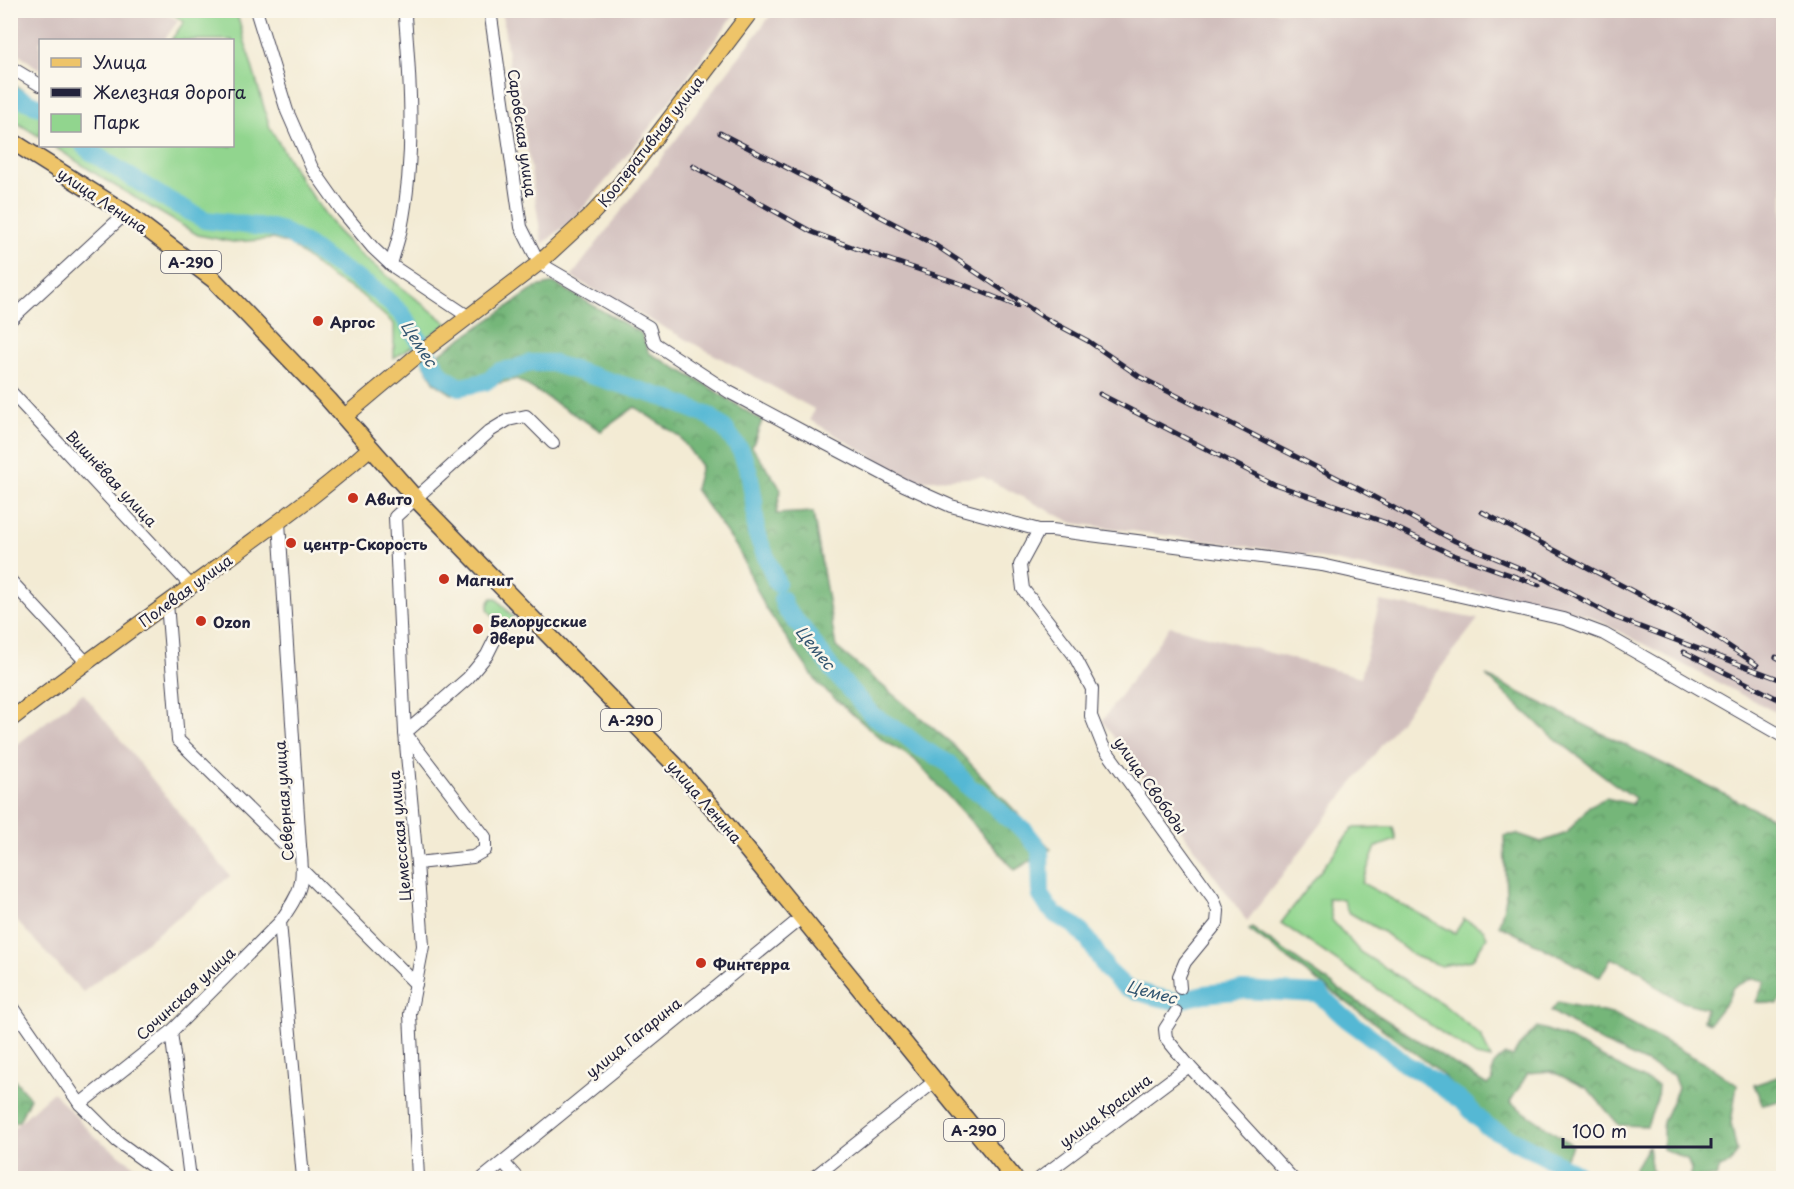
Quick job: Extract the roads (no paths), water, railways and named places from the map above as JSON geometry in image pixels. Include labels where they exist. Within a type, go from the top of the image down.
[{"type":"highway","name":"улица Ленина","points":[[10,140],[126,213],[214,280],[344,417],[416,499],[676,766],[717,813],[1014,1179]]},
{"type":"main road","name":"Кооперативная улица","points":[[344,417],[591,215],[620,184],[753,10]]},
{"type":"main road","name":"Полевая улица","points":[[10,720],[279,522],[345,471],[370,448]]},
{"type":"street","points":[[256,10],[287,111],[312,168],[365,239],[391,265],[469,317]]},
{"type":"street","points":[[391,265],[401,230],[411,135],[405,16],[407,10]]},
{"type":"street","name":"Саровская улица","points":[[490,10],[521,227],[538,260]]},
{"type":"street","points":[[10,67],[39,84]]},
{"type":"street","points":[[10,320],[126,213]]},
{"type":"street","points":[[538,260],[649,327],[654,343],[729,392],[904,485],[951,506],[1040,530],[1322,565],[1564,619],[1604,634],[1784,737]]},
{"type":"street","name":"Вишнёвая улица","points":[[10,391],[191,586]]},
{"type":"street","points":[[416,499],[490,431],[508,420],[526,416],[553,443]]},
{"type":"street","name":"Цемесская улица","points":[[416,499],[395,517],[405,734],[423,946],[410,1014],[418,1179]]},
{"type":"street","name":"Северная улица","points":[[279,522],[303,871],[298,896],[280,922]]},
{"type":"street","name":"улица Свободы","points":[[1040,530],[1020,565],[1023,589],[1074,655],[1092,689],[1091,716],[1103,746],[1213,898],[1218,911],[1217,923],[1185,962],[1179,976],[1180,988]]},
{"type":"street","points":[[10,580],[86,662]]},
{"type":"street","points":[[167,603],[178,740],[284,844],[300,846]]},
{"type":"street","points":[[417,863],[473,857],[485,850],[485,837],[405,734],[468,678],[487,655],[500,629]]},
{"type":"street","points":[[303,871],[416,984]]},
{"type":"street","name":"улица Гагарина","points":[[483,1179],[801,918]]},
{"type":"street","points":[[280,922],[303,1179]]},
{"type":"street","name":"Сочинская улица","points":[[80,1104],[171,1032],[280,922]]},
{"type":"street","points":[[10,1003],[80,1104],[117,1141],[168,1179]]},
{"type":"street","points":[[1176,1012],[1165,1029],[1166,1038],[1292,1179]]},
{"type":"street","points":[[171,1032],[190,1179]]},
{"type":"street","name":"улица Красина","points":[[1040,1179],[1189,1066]]},
{"type":"street","points":[[813,1179],[935,1081]]},
{"type":"street","points":[[503,1162],[517,1179]]},
{"type":"waterway","name":"Цемес","points":[[10,94],[39,107]]},
{"type":"waterway","name":"Цемес","points":[[85,147],[161,196],[205,220],[271,228],[282,231],[307,245],[378,292],[402,314],[442,376],[460,387],[485,382],[500,371],[529,363],[551,363],[665,398],[709,416],[725,429],[741,451],[749,472],[756,533],[777,583]]},
{"type":"waterway","name":"Цемес","points":[[782,599],[786,610],[803,629],[834,672],[873,716],[948,763],[970,788],[981,793],[1025,831],[1040,850],[1041,896],[1048,907],[1056,915],[1074,925],[1089,941],[1107,970],[1125,987],[1175,1001],[1204,994],[1243,990],[1319,994],[1345,1018],[1405,1064],[1421,1072],[1464,1103],[1485,1125],[1576,1173],[1581,1178]]},
{"type":"railway","points":[[720,133],[935,245],[1043,317],[1088,341],[1140,377],[1455,541],[1543,578]]},
{"type":"railway","points":[[693,166],[812,232],[962,284],[1017,306]]},
{"type":"railway","points":[[1100,394],[1274,484],[1384,522],[1451,554],[1539,585]]},
{"type":"railway","points":[[1482,512],[1699,626],[1757,665]]},
{"type":"railway","points":[[1536,574],[1614,617],[1784,681]]},
{"type":"railway","points":[[1684,652],[1784,702]]},
{"type":"railway","points":[[1776,657],[1784,661]]},
{"type":"place","name":"Аргос","points":[[318,321]]},
{"type":"place","name":"Авито","points":[[353,498]]},
{"type":"place","name":"центр-Скорость","points":[[291,543]]},
{"type":"place","name":"Магнит","points":[[444,579]]},
{"type":"place","name":"Ozon","points":[[201,621]]},
{"type":"place","name":"Белорусские двери","points":[[478,629]]},
{"type":"place","name":"Финтерра","points":[[701,963]]}]
